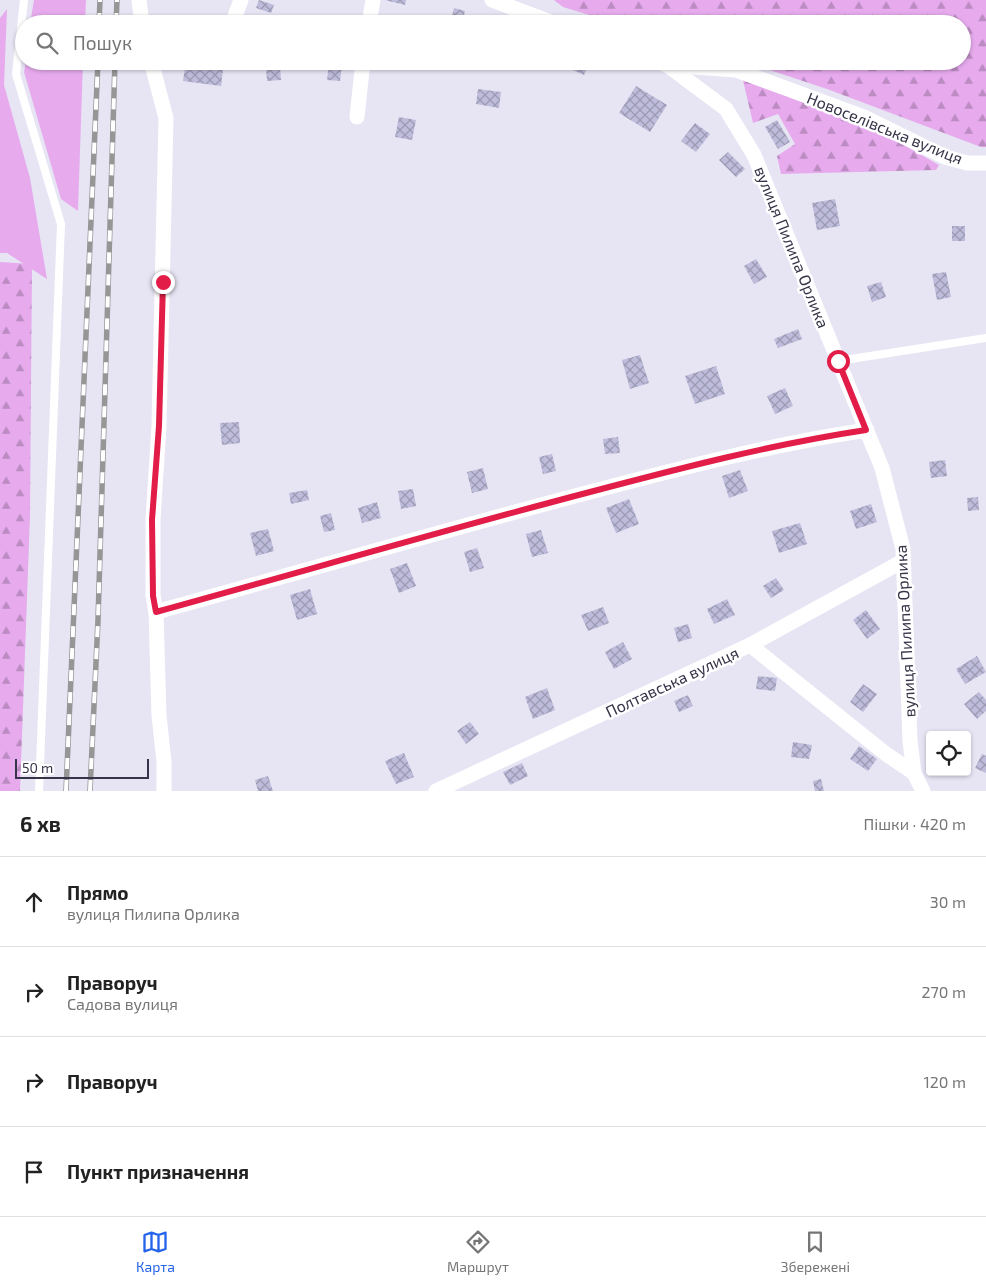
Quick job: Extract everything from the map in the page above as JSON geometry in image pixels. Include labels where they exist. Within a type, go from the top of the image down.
[{"type":"street","points":[[139,0],[141,15]]},
{"type":"street","points":[[235,15],[241,0]]},
{"type":"street","points":[[370,15],[373,0]]},
{"type":"street","points":[[492,0],[532,15]]},
{"type":"street","points":[[154,70],[166,118],[159,426],[152,520],[153,596],[156,612],[159,715],[164,762],[164,791]]},
{"type":"street","points":[[357,117],[362,70]]},
{"type":"street","name":"вулиця Пилипа Орлика","points":[[672,70],[726,109],[754,155],[882,468],[903,549],[910,741],[914,773],[923,791]]},
{"type":"street","name":"Новоселівська вулиця","points":[[736,70],[864,117],[945,157],[967,163],[986,163]]},
{"type":"street","points":[[156,612],[508,513],[684,468],[816,437],[866,430]]},
{"type":"street","name":"Полтавська вулиця","points":[[436,791],[750,645],[903,560]]},
{"type":"street","points":[[750,645],[886,754],[914,773]]},
{"type":"lane","points":[[22,15],[24,0]]},
{"type":"lane","points":[[16,70],[16,74],[61,224],[39,791]]},
{"type":"lane","points":[[838,361],[986,338]]},
{"type":"green space","points":[[34,0],[86,0],[85,15],[32,15]]},
{"type":"green space","points":[[554,0],[986,0],[986,147],[981,147],[827,89],[769,70],[971,70],[971,15],[589,15],[563,7]]},
{"type":"green space","points":[[7,9],[4,85],[30,178],[47,279],[7,253],[0,253],[0,18]]},
{"type":"green space","points":[[24,70],[83,70],[78,211],[61,199]]},
{"type":"green space","points":[[742,76],[870,126],[939,165],[936,170],[781,174],[777,156],[795,144],[778,114],[753,123]]},
{"type":"green space","points":[[0,262],[32,264],[30,515],[20,791],[0,791]]},
{"type":"building","points":[[259,0],[274,5],[271,13],[256,8]]},
{"type":"building","points":[[385,0],[406,0],[405,5]]},
{"type":"building","points":[[454,8],[465,11],[464,15],[452,15]]},
{"type":"building","points":[[185,70],[223,70],[221,86],[183,81]]},
{"type":"building","points":[[266,70],[280,70],[281,80],[267,81]]},
{"type":"building","points":[[328,70],[341,70],[340,81],[327,80]]},
{"type":"building","points":[[572,70],[586,70],[584,75]]},
{"type":"building","points":[[636,86],[667,105],[650,132],[619,113]]},
{"type":"building","points":[[478,89],[501,92],[499,108],[476,104]]},
{"type":"building","points":[[399,117],[416,120],[412,140],[395,137]]},
{"type":"building","points":[[777,120],[790,142],[778,149],[765,127]]},
{"type":"building","points":[[695,123],[710,134],[696,152],[681,141]]},
{"type":"building","points":[[728,152],[745,169],[736,177],[719,160]]},
{"type":"building","points":[[835,199],[840,226],[817,230],[812,203]]},
{"type":"building","points":[[952,226],[965,226],[965,241],[952,241]]},
{"type":"building","points":[[756,259],[767,277],[754,284],[744,266]]},
{"type":"building","points":[[946,272],[951,297],[937,300],[932,274]]},
{"type":"building","points":[[881,282],[886,297],[872,302],[867,286]]},
{"type":"building","points":[[798,329],[802,339],[778,348],[774,339]]},
{"type":"building","points":[[640,355],[649,383],[630,389],[622,360]]},
{"type":"building","points":[[716,366],[725,394],[695,404],[685,376]]},
{"type":"building","points":[[785,388],[793,406],[775,414],[767,396]]},
{"type":"building","points":[[239,422],[240,443],[222,445],[220,423]]},
{"type":"building","points":[[618,437],[620,453],[605,454],[603,439]]},
{"type":"building","points":[[552,454],[556,471],[543,474],[539,457]]},
{"type":"building","points":[[945,460],[947,476],[931,478],[929,462]]},
{"type":"building","points":[[483,468],[488,489],[472,493],[467,472]]},
{"type":"building","points":[[740,470],[748,491],[729,498],[722,476]]},
{"type":"building","points":[[413,489],[416,506],[401,509],[398,491]]},
{"type":"building","points":[[307,490],[309,500],[291,504],[289,493]]},
{"type":"building","points":[[978,497],[979,510],[968,511],[967,498]]},
{"type":"building","points":[[629,499],[639,524],[616,533],[606,508]]},
{"type":"building","points":[[377,502],[381,518],[362,523],[358,508]]},
{"type":"building","points":[[871,504],[877,522],[856,529],[850,511]]},
{"type":"building","points":[[331,513],[335,530],[324,532],[320,516]]},
{"type":"building","points":[[800,523],[807,544],[779,553],[772,531]]},
{"type":"building","points":[[268,529],[274,551],[256,556],[250,533]]},
{"type":"building","points":[[541,530],[548,553],[532,557],[526,534]]},
{"type":"building","points":[[477,548],[484,568],[470,572],[464,552]]},
{"type":"building","points":[[407,563],[416,586],[399,593],[390,569]]},
{"type":"building","points":[[776,578],[784,590],[771,598],[763,586]]},
{"type":"building","points":[[310,589],[317,614],[297,620],[290,595]]},
{"type":"building","points":[[727,599],[735,615],[714,624],[707,609]]},
{"type":"building","points":[[603,607],[609,623],[588,631],[581,615]]},
{"type":"building","points":[[866,610],[880,629],[867,639],[853,620]]},
{"type":"building","points":[[688,624],[692,638],[678,642],[674,628]]},
{"type":"building","points":[[623,642],[632,659],[614,669],[605,652]]},
{"type":"building","points":[[977,656],[986,672],[965,684],[956,669]]},
{"type":"building","points":[[758,676],[777,678],[775,691],[756,689]]},
{"type":"building","points":[[863,684],[877,694],[863,712],[850,702]]},
{"type":"building","points":[[547,688],[555,710],[533,719],[525,697]]},
{"type":"building","points":[[979,692],[986,700],[986,711],[977,719],[964,704]]},
{"type":"building","points":[[688,695],[693,706],[679,712],[674,701]]},
{"type":"building","points":[[470,722],[479,734],[466,744],[457,731]]},
{"type":"building","points":[[793,742],[812,745],[809,759],[791,757]]},
{"type":"building","points":[[859,746],[877,759],[868,771],[850,759]]},
{"type":"building","points":[[404,753],[414,777],[396,784],[385,761]]},
{"type":"building","points":[[982,754],[986,756],[986,773],[975,768]]},
{"type":"building","points":[[522,763],[528,776],[510,785],[503,772]]},
{"type":"building","points":[[268,776],[273,791],[258,791],[255,780]]},
{"type":"building","points":[[821,779],[824,791],[815,791],[813,781]]},
{"type":"railway","points":[[99,15],[100,0]]},
{"type":"railway","points":[[116,15],[117,0]]},
{"type":"railway","points":[[66,791],[98,70]]},
{"type":"railway","points":[[90,791],[98,620],[115,70]]},
{"type":"route","points":[[163,282],[159,426],[152,520],[153,596],[156,612],[508,513],[684,468],[816,437],[866,430],[838,361]]}]
